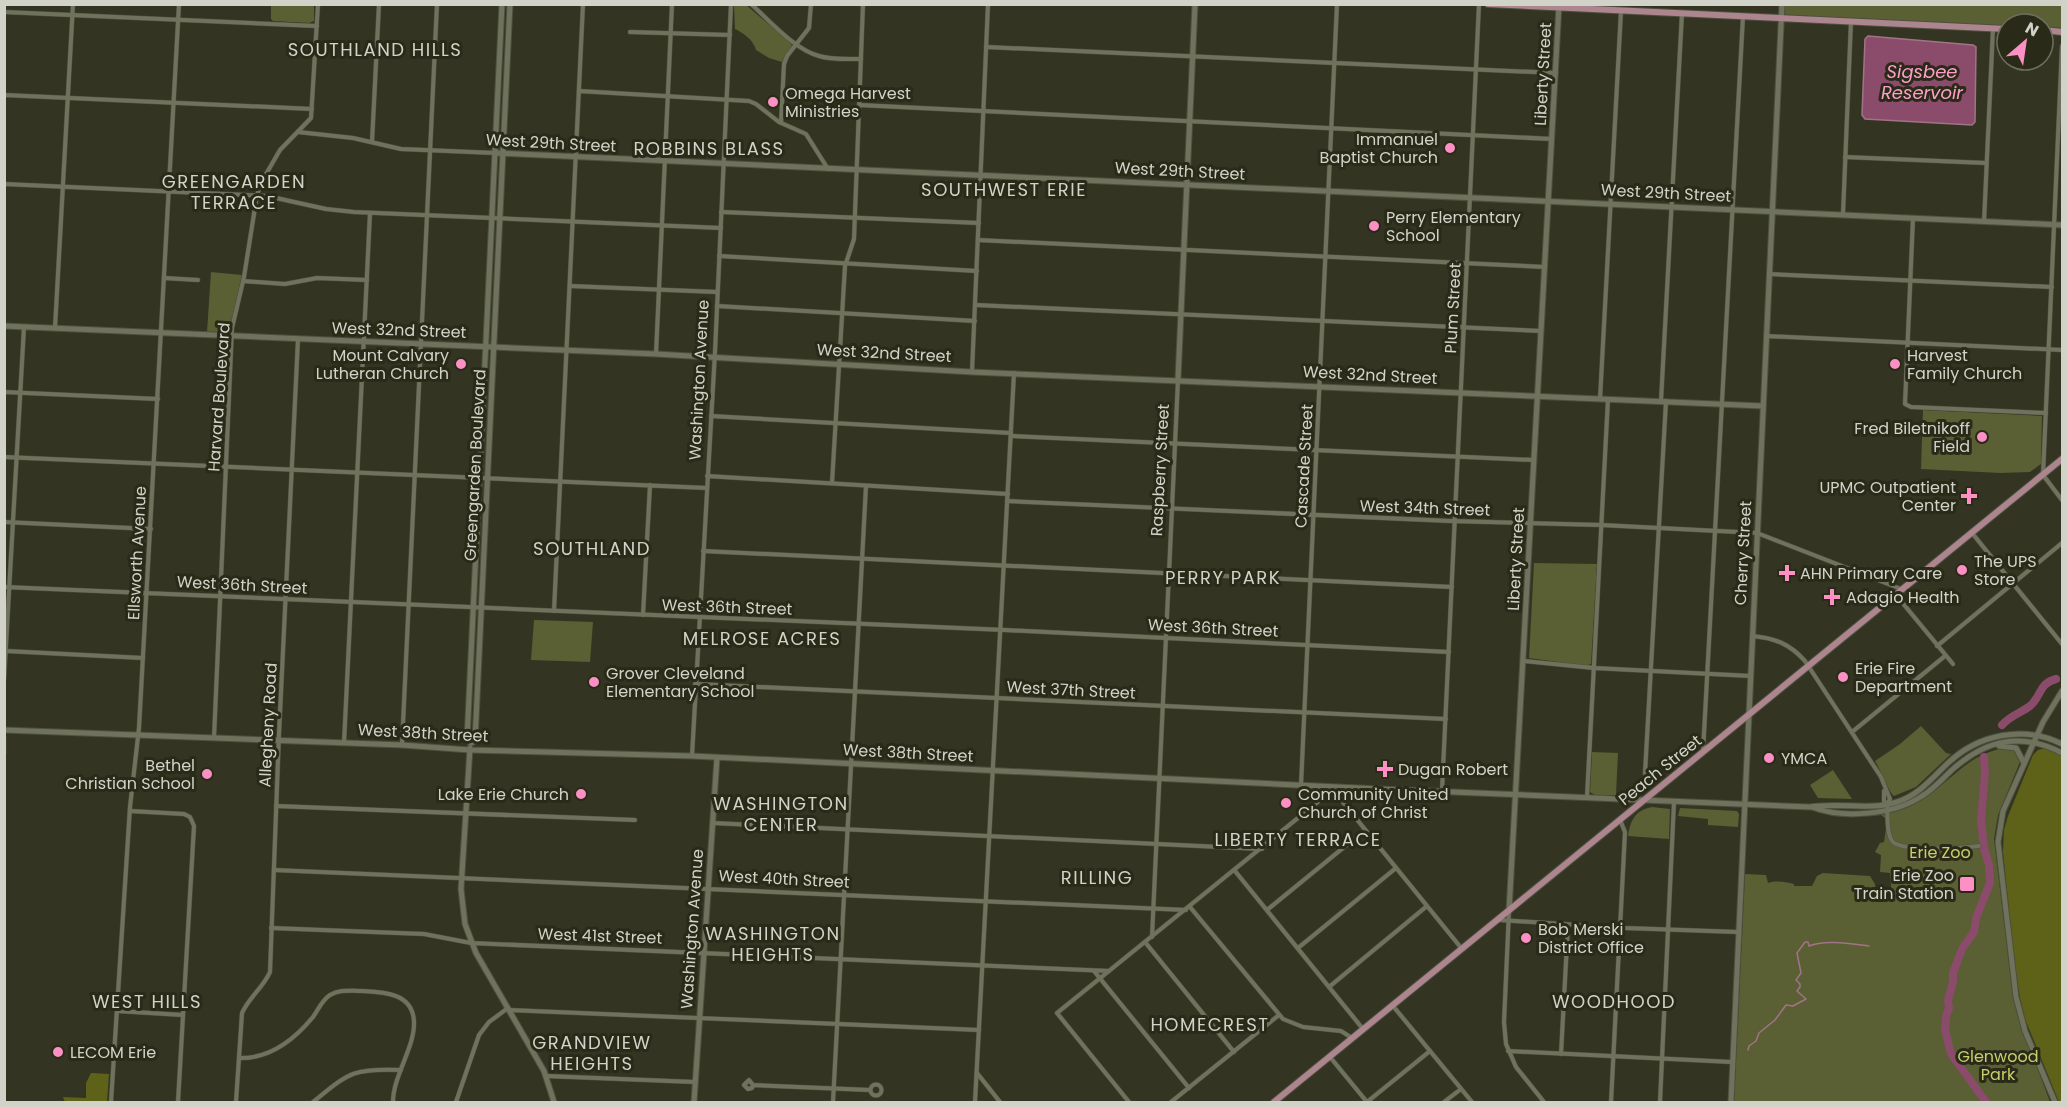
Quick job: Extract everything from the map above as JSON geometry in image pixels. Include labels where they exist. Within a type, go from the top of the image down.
[{"type":"main road","points":[[1488,4],[1621,11],[1640,8],[1682,14],[1993,28]]},
{"type":"main road","name":"Peach Street","points":[[1274,1102],[2062,459]]},
{"type":"street","points":[[55,328],[73,4]]},
{"type":"street","name":"Ellsworth Avenue","points":[[111,1102],[130,812],[139,735],[179,4]]},
{"type":"street","name":"Harvard Boulevard","points":[[214,738],[232,328],[243,281],[257,195],[274,159],[310,120],[318,4]]},
{"type":"street","points":[[372,142],[379,4]]},
{"type":"street","points":[[402,745],[437,4]]},
{"type":"street","name":"Greengarden Boulevard","points":[[502,4],[467,740],[470,746],[462,878],[463,912],[471,943],[546,1076],[554,1102]]},
{"type":"street","name":"Greengarden Boulevard","points":[[470,746],[475,741],[510,4]]},
{"type":"street","points":[[555,611],[583,4]]},
{"type":"street","points":[[656,354],[672,4]]},
{"type":"street","name":"Washington Avenue","points":[[692,756],[731,4]]},
{"type":"street","points":[[751,4],[796,44],[818,56],[861,59]]},
{"type":"street","points":[[780,123],[784,64],[810,25],[811,4]]},
{"type":"street","points":[[832,483],[845,264],[854,242],[863,4]]},
{"type":"street","points":[[972,372],[988,4]]},
{"type":"street","name":"Raspberry Street","points":[[1152,937],[1195,4]]},
{"type":"street","name":"Cascade Street","points":[[1301,785],[1337,4]]},
{"type":"street","name":"Plum Street","points":[[1442,792],[1479,4]]},
{"type":"street","name":"Cherry Street","points":[[1731,1102],[1782,4]]},
{"type":"street","name":"Liberty Street","points":[[1544,1102],[1516,1068],[1508,1051],[1504,1027],[1559,6]]},
{"type":"street","points":[[1600,399],[1621,11]]},
{"type":"street","points":[[4,12],[316,26]]},
{"type":"street","points":[[1647,783],[1645,772],[1682,14]]},
{"type":"street","points":[[1703,753],[1743,16]]},
{"type":"street","points":[[1842,214],[1851,21]]},
{"type":"street","points":[[1984,222],[1993,28]]},
{"type":"street","points":[[630,32],[730,35]]},
{"type":"street","points":[[2062,46],[2043,475],[2062,500]]},
{"type":"street","points":[[986,47],[1557,74]]},
{"type":"street","points":[[579,92],[753,103],[780,123],[806,134],[828,169]]},
{"type":"street","points":[[4,95],[312,109]]},
{"type":"street","points":[[860,105],[1553,139]]},
{"type":"street","name":"West 29th Street","points":[[298,132],[372,142],[402,149],[430,151],[2062,225]]},
{"type":"street","points":[[1845,157],[1986,163]]},
{"type":"street","points":[[4,184],[257,195],[332,210],[370,213],[721,228]]},
{"type":"street","points":[[721,212],[979,223]]},
{"type":"street","points":[[344,743],[370,213]]},
{"type":"street","points":[[1913,218],[1905,402],[1907,406],[2046,413]]},
{"type":"street","points":[[978,240],[1546,267]]},
{"type":"street","points":[[719,256],[977,271]]},
{"type":"street","points":[[1769,274],[2052,287]]},
{"type":"street","points":[[164,278],[198,280]]},
{"type":"street","points":[[243,281],[285,284],[317,278],[367,280]]},
{"type":"street","points":[[570,286],[717,292]]},
{"type":"street","points":[[976,305],[1542,331]]},
{"type":"street","points":[[717,306],[975,321]]},
{"type":"street","name":"West 32nd Street","points":[[4,326],[656,354],[1014,374],[1178,379],[1763,406]]},
{"type":"street","points":[[4,680],[7,587],[24,327]]},
{"type":"street","points":[[1766,336],[2062,350]]},
{"type":"street","name":"Allegheny Road","points":[[236,1102],[242,1013],[246,1004],[263,986],[270,972],[298,339]]},
{"type":"street","points":[[975,1102],[1014,374]]},
{"type":"street","points":[[4,392],[158,399]]},
{"type":"street","points":[[1587,798],[1608,399]]},
{"type":"street","points":[[711,416],[1175,444],[1535,460]]},
{"type":"street","points":[[4,457],[707,488]]},
{"type":"street","points":[[707,476],[1008,494]]},
{"type":"street","points":[[643,615],[650,485]]},
{"type":"street","points":[[833,1102],[866,486]]},
{"type":"street","name":"West 34th Street","points":[[1007,501],[1455,522],[1601,525],[1757,533],[1903,590]]},
{"type":"street","points":[[4,522],[151,529]]},
{"type":"street","points":[[1972,533],[2062,644]]},
{"type":"street","points":[[1937,646],[2062,543]]},
{"type":"street","points":[[703,551],[1452,587]]},
{"type":"street","name":"West 36th Street","points":[[7,587],[1001,630],[1449,652]]},
{"type":"street","points":[[1896,595],[1953,664]]},
{"type":"street","points":[[1752,636],[1770,638],[1785,644],[1798,653],[1809,666],[1881,777],[1892,841],[1903,846],[1919,848],[1979,846]]},
{"type":"street","points":[[5,651],[143,658]]},
{"type":"street","points":[[1852,732],[1945,656]]},
{"type":"street","points":[[1524,661],[1593,668],[1750,676]]},
{"type":"street","name":"West 37th Street","points":[[695,684],[1446,719]]},
{"type":"street","points":[[2055,1102],[2025,1031],[2013,985],[1998,848],[2003,811],[2035,739],[2062,691]]},
{"type":"street","name":"West 38th Street","points":[[4,730],[470,746],[1301,785],[1334,789],[1887,808],[1921,797],[1965,759],[1989,745],[2012,740]]},
{"type":"street","points":[[4,737],[4,753]]},
{"type":"street","name":"West 38th Street","points":[[1899,805],[1919,791],[1968,747],[1988,739],[2035,739],[2062,744]]},
{"type":"street","name":"West 38th Street","points":[[2035,739],[2062,753]]},
{"type":"street","points":[[2012,740],[2024,763]]},
{"type":"street","name":"Washington Avenue","points":[[694,1102],[717,758]]},
{"type":"street","points":[[1129,1102],[1057,1013],[1334,789],[1462,949]]},
{"type":"street","points":[[1660,1102],[1674,801]]},
{"type":"street","points":[[276,806],[635,820]]},
{"type":"street","points":[[130,812],[184,814],[190,817],[194,826],[178,1102]]},
{"type":"street","points":[[1611,1102],[1625,832],[1620,820]]},
{"type":"street","points":[[713,823],[1262,849]]},
{"type":"street","points":[[1267,910],[1365,830]]},
{"type":"street","points":[[1298,948],[1396,868]]},
{"type":"street","name":"West 40th Street","points":[[274,870],[1188,909]]},
{"type":"street","points":[[1235,871],[1364,1029]]},
{"type":"street","points":[[1329,987],[1427,906]]},
{"type":"street","points":[[1188,909],[1279,1015],[1303,1027],[1341,1031],[1352,1039]]},
{"type":"street","points":[[1498,919],[1568,925],[1738,932]]},
{"type":"street","points":[[1561,1054],[1568,925]]},
{"type":"street","name":"West 41st Street","points":[[271,928],[424,933],[471,943],[1109,971]]},
{"type":"street","points":[[1145,942],[1234,1052]]},
{"type":"street","points":[[1094,971],[1190,1088]]},
{"type":"street","points":[[239,1058],[259,1057],[275,1050],[305,1025],[322,1003],[333,994],[342,991],[390,992],[405,1001],[413,1015],[413,1031],[394,1091],[393,1102]]},
{"type":"street","points":[[1393,1005],[1472,1102]]},
{"type":"street","points":[[456,1102],[479,1035],[489,1022],[508,1009],[979,1030]]},
{"type":"street","points":[[117,1011],[183,1015]]},
{"type":"street","points":[[1171,1102],[1279,1015]]},
{"type":"street","points":[[1330,1057],[1367,1102],[1430,1051]]},
{"type":"street","points":[[1508,1051],[1732,1062]]},
{"type":"street","points":[[313,1102],[343,1079],[358,1071],[401,1070]]},
{"type":"street","points":[[977,1073],[1000,1102]]},
{"type":"street","points":[[546,1076],[695,1082]]},
{"type":"street","points":[[753,1085],[870,1090]]},
{"type":"street","points":[[1444,1102],[1461,1089]]},
{"type":"green space","points":[[1784,4],[2062,5],[2061,28],[2055,28],[2055,12],[1995,12],[1995,25],[1786,15]]},
{"type":"green space","points":[[271,5],[314,5],[314,21],[309,23],[273,21]]},
{"type":"green space","points":[[734,5],[746,5],[791,43],[792,46],[782,62],[769,58],[756,50],[750,40],[735,29]]},
{"type":"green space","points":[[211,272],[242,275],[232,319],[226,332],[207,332]]},
{"type":"green space","name":"Fred Biletnikoff Field","points":[[1923,410],[2042,416],[2041,464],[2030,472],[2000,473],[1921,469]]},
{"type":"green space","points":[[1534,563],[1597,564],[1591,664],[1586,666],[1529,658]]},
{"type":"green space","points":[[534,620],[593,622],[590,662],[531,660]]},
{"type":"green space","points":[[1921,726],[1946,753],[1951,754],[1916,787],[1894,796],[1875,761]]},
{"type":"green space","points":[[2003,748],[2013,748],[2019,755],[2020,762],[1998,815],[1994,839],[2011,981],[2017,1013],[2050,1102],[1734,1102],[1745,874],[1766,875],[1768,883],[1781,882],[1794,884],[1794,886],[1812,886],[1817,876],[1823,873],[1870,876],[1875,884],[1875,895],[1878,895],[1878,898],[1892,898],[1890,873],[1880,872],[1881,855],[1875,852],[1880,843],[1884,842],[1885,818],[1881,815],[1916,803],[1932,793],[1968,763]]},
{"type":"green space","points":[[1592,752],[1618,753],[1616,795],[1595,795],[1590,792]]},
{"type":"green space","points":[[1833,770],[1852,799],[1818,798],[1810,785]]},
{"type":"green space","points":[[1646,808],[1670,809],[1669,839],[1628,836],[1634,817]]},
{"type":"green space","points":[[1680,808],[1737,811],[1739,814],[1738,827],[1708,825],[1708,819],[1678,816]]},
{"type":"shaded area","points":[[2045,748],[2062,756],[2062,1102],[2059,1102],[2025,1019],[2020,998],[2003,851],[2004,830],[2008,816],[2033,755]]},
{"type":"shaded area","points":[[91,1073],[109,1074],[107,1102],[65,1102],[63,1097],[86,1098],[86,1083]]},
{"type":"water","name":"Sigsbee Reservoir","points":[[1868,36],[1976,47],[1975,122],[1972,125],[1865,119],[1862,115],[1865,39]]},
{"type":"waterway","points":[[2002,725],[2030,706],[2043,687],[2056,679]]},
{"type":"waterway","points":[[1984,757],[1981,820],[1990,883],[1976,918],[1974,932],[1962,949],[1953,973],[1945,1030],[1951,1054],[1986,1102]]},
{"type":"waterway","points":[[1748,1050],[1749,1046],[1756,1041],[1759,1033],[1775,1020],[1786,1005],[1793,1006],[1806,999],[1797,991],[1800,984],[1796,980],[1801,973],[1797,953],[1805,942],[1808,942],[1809,946],[1831,942],[1869,946]]},
{"type":"place","name":"Omega Harvest Ministries","points":[[773,102]]},
{"type":"place","name":"Immanuel Baptist Church","points":[[1450,148]]},
{"type":"place","name":"Perry Elementary School","points":[[1374,226]]},
{"type":"place","name":"Mount Calvary Lutheran Church","points":[[461,364]]},
{"type":"place","name":"Harvest Family Church","points":[[1895,364]]},
{"type":"place","name":"Fred Biletnikoff Field","points":[[1982,437]]},
{"type":"place","name":"UPMC Outpatient Center","points":[[1969,496]]},
{"type":"place","name":"The UPS Store","points":[[1962,570]]},
{"type":"place","name":"AHN Primary Care","points":[[1787,573]]},
{"type":"place","name":"Adagio Health","points":[[1832,597]]},
{"type":"place","name":"Erie Fire Department","points":[[1843,677]]},
{"type":"place","name":"Grover Cleveland Elementary School","points":[[594,682]]},
{"type":"place","name":"YMCA","points":[[1769,758]]},
{"type":"place","name":"Dugan Robert","points":[[1385,769]]},
{"type":"place","name":"Bethel Christian School","points":[[207,774]]},
{"type":"place","name":"Lake Erie Church","points":[[581,794]]},
{"type":"place","name":"Community United Church of Christ","points":[[1286,803]]},
{"type":"place","name":"Erie Zoo Train Station","points":[[1967,884]]},
{"type":"place","name":"Bob Merski District Office","points":[[1526,938]]},
{"type":"place","name":"LECOM Erie","points":[[58,1052]]},
{"type":"district","name":"SOUTHLAND HILLS","points":[[375,49]]},
{"type":"district","name":"ROBBINS BLASS","points":[[709,148]]},
{"type":"district","name":"SOUTHWEST ERIE","points":[[1004,189]]},
{"type":"district","name":"GREENGARDEN TERRACE","points":[[234,192]]},
{"type":"district","name":"SOUTHLAND","points":[[592,548]]},
{"type":"district","name":"PERRY PARK","points":[[1223,577]]},
{"type":"district","name":"MELROSE ACRES","points":[[762,638]]},
{"type":"district","name":"WASHINGTON CENTER","points":[[781,813]]},
{"type":"district","name":"LIBERTY TERRACE","points":[[1298,839]]},
{"type":"district","name":"RILLING","points":[[1097,877]]},
{"type":"district","name":"WASHINGTON HEIGHTS","points":[[773,943]]},
{"type":"district","name":"WEST HILLS","points":[[147,1001]]},
{"type":"district","name":"WOODHOOD","points":[[1614,1001]]},
{"type":"district","name":"HOMECREST","points":[[1210,1024]]},
{"type":"district","name":"GRANDVIEW HEIGHTS","points":[[592,1052]]},
{"type":"park label","name":"Erie Zoo","points":[[1940,852]]},
{"type":"park label","name":"Glenwood Park","points":[[1998,1065]]}]
